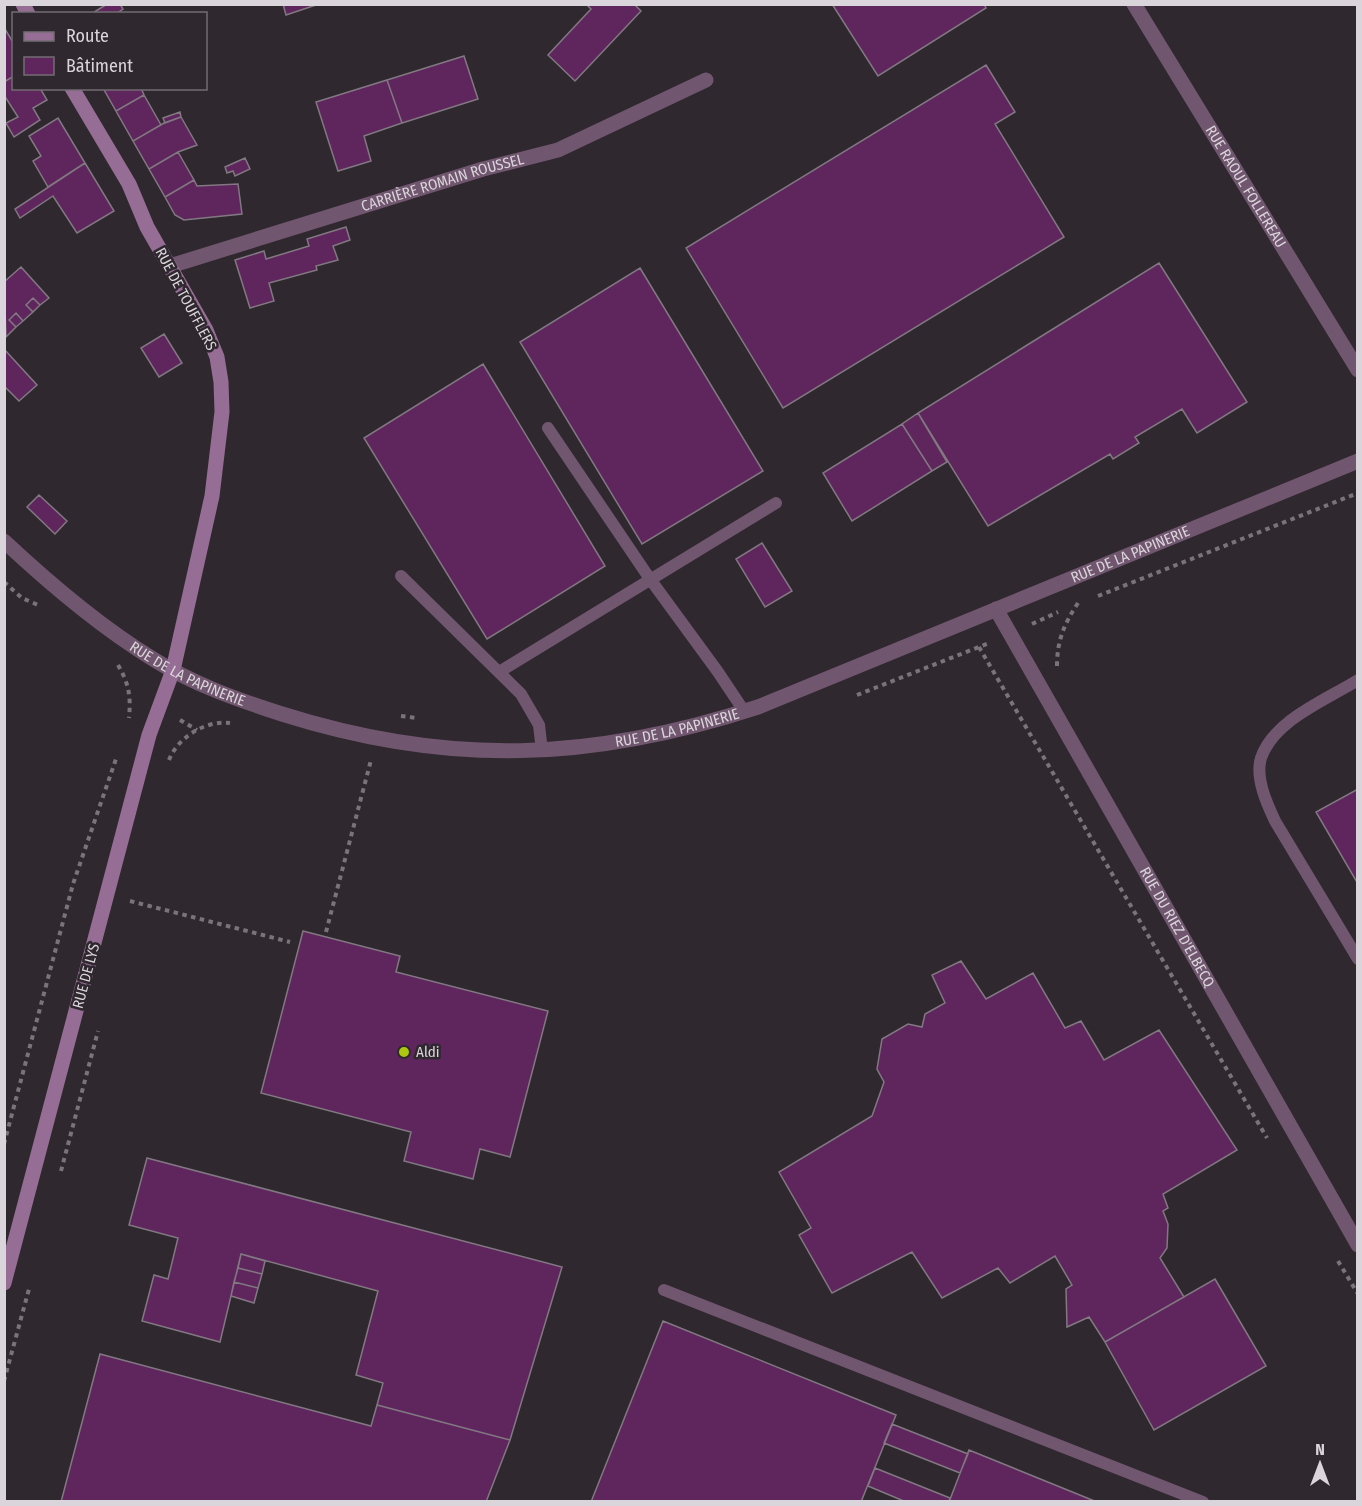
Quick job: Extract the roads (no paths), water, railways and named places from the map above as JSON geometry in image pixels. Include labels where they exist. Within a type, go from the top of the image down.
[{"type":"street","name":"RUE RAOUL FOLLEREAU","points":[[1134,4],[1358,370]]},
{"type":"street","name":"CARRIÈRE ROMAIN ROUSSEL","points":[[170,266],[483,169],[558,150],[706,80]]},
{"type":"street","name":"RUE DE TOUFFLERS","points":[[73,90],[129,184],[147,227],[206,330],[222,382],[222,412],[212,496],[173,670]]},
{"type":"street","name":"RUE DE LA PAPINERIE","points":[[4,541],[91,616],[173,670],[243,701],[346,732],[443,748],[542,751],[637,740],[676,732],[744,711],[1358,461]]},
{"type":"street","name":"RUE DU RIEZ D'ELBECQ","points":[[996,609],[1358,1245]]},
{"type":"street","name":"RUE DE LYS","points":[[4,1283],[149,735],[173,670]]},
{"type":"lane","points":[[548,428],[650,579],[744,711]]},
{"type":"lane","points":[[499,672],[776,503]]},
{"type":"lane","points":[[401,576],[521,694],[539,725],[542,751]]},
{"type":"lane","points":[[1358,680],[1286,724],[1269,741],[1260,760],[1265,799],[1275,821],[1358,959]]},
{"type":"lane","points":[[664,1290],[1203,1502]]},
{"type":"place","name":"Aldi","points":[[404,1052]]}]
